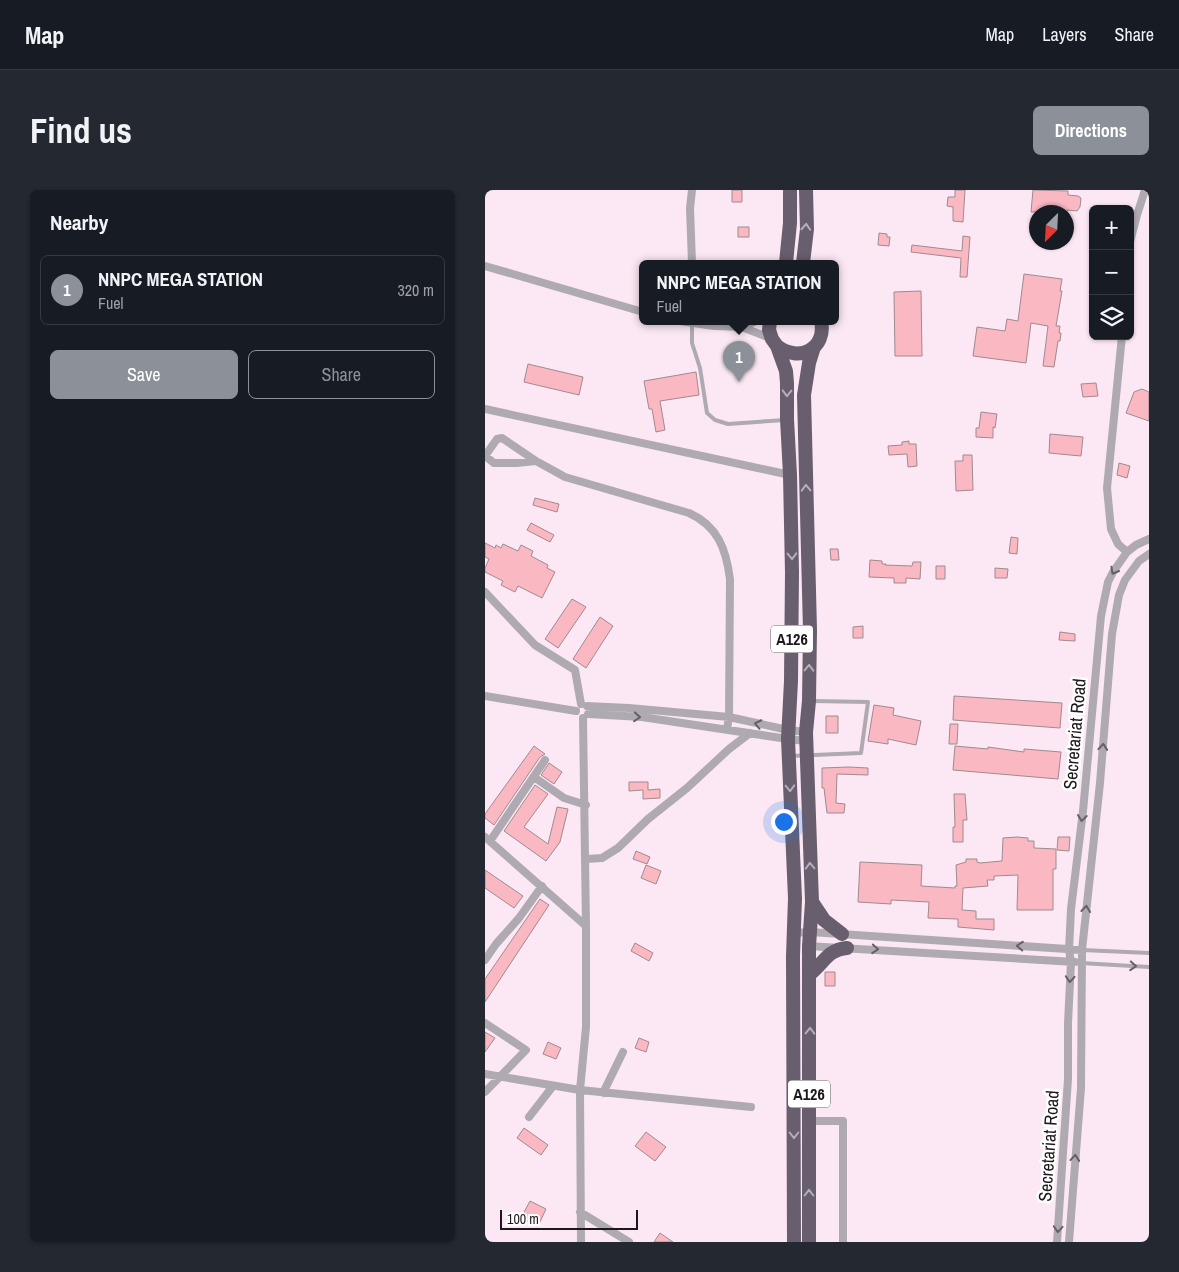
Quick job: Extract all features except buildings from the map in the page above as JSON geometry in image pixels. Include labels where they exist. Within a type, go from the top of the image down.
[{"type":"highway","points":[[786,260],[790,223],[790,190]]},
{"type":"highway","points":[[803,260],[807,229],[806,190]]},
{"type":"highway","name":"A126","points":[[770,325],[769,330],[786,371],[790,475],[792,582],[788,735],[795,898],[793,939],[794,1242]]},
{"type":"highway","name":"A126","points":[[809,1242],[809,946],[812,902],[806,755],[809,700],[809,574],[804,395],[809,363],[821,334],[821,325]]},
{"type":"highway","points":[[774,343],[783,351],[799,354],[814,347]]},
{"type":"highway","points":[[812,902],[824,920],[842,934]]},
{"type":"highway","points":[[810,974],[832,952],[847,948]]},
{"type":"street","points":[[692,260],[691,208],[693,190]]},
{"type":"street","points":[[1134,227],[1145,190]]},
{"type":"street","points":[[485,266],[639,311]]},
{"type":"street","points":[[722,325],[742,327],[774,343]]},
{"type":"street","points":[[742,327],[747,325]]},
{"type":"street","points":[[1122,340],[1107,488],[1111,529],[1118,544],[1127,552]]},
{"type":"street","points":[[485,409],[790,475]]},
{"type":"street","points":[[536,461],[494,463],[485,456],[497,439],[502,438],[536,461],[565,477],[689,513],[699,518],[715,534],[727,557],[729,578],[729,717],[727,729]]},
{"type":"street","name":"Secretariat Road","points":[[1057,1242],[1069,1079],[1068,1023],[1071,909],[1083,811],[1101,616],[1108,582],[1113,572],[1127,552],[1149,539]]},
{"type":"street","name":"Secretariat Road","points":[[1069,1242],[1081,1088],[1081,963],[1101,783],[1115,614],[1119,595],[1125,580],[1139,561],[1149,554]]},
{"type":"street","points":[[485,592],[535,645],[575,670],[583,710],[586,859],[586,1027],[580,1090],[581,1242]]},
{"type":"street","points":[[485,696],[727,729],[750,734],[806,736]]},
{"type":"street","points":[[583,710],[629,708],[729,717],[788,735]]},
{"type":"street","points":[[586,859],[602,858],[618,848],[648,819],[687,788],[729,749],[750,734]]},
{"type":"street","points":[[545,760],[487,839],[586,926]]},
{"type":"street","points":[[534,777],[564,798],[585,805]]},
{"type":"street","points":[[485,960],[542,886]]},
{"type":"street","points":[[793,939],[810,932],[1082,950]]},
{"type":"street","points":[[793,939],[809,946],[1081,963]]},
{"type":"street","points":[[485,1023],[526,1050],[485,1092]]},
{"type":"street","points":[[603,1092],[623,1052]]},
{"type":"street","points":[[485,1074],[580,1090],[751,1107]]},
{"type":"street","points":[[529,1117],[553,1086]]},
{"type":"street","points":[[809,1121],[843,1121],[843,1242]]},
{"type":"street","points":[[580,1212],[629,1242]]},
{"type":"lane","points":[[692,325],[692,343],[701,368],[707,413],[715,420],[728,424],[787,419]]},
{"type":"lane","points":[[789,756],[861,753],[868,702],[790,700]]},
{"type":"lane","points":[[1082,950],[1149,953]]},
{"type":"lane","points":[[1081,963],[1149,967]]},
{"type":"place","name":"NNPC MEGA STATION","points":[[739,382]]}]
